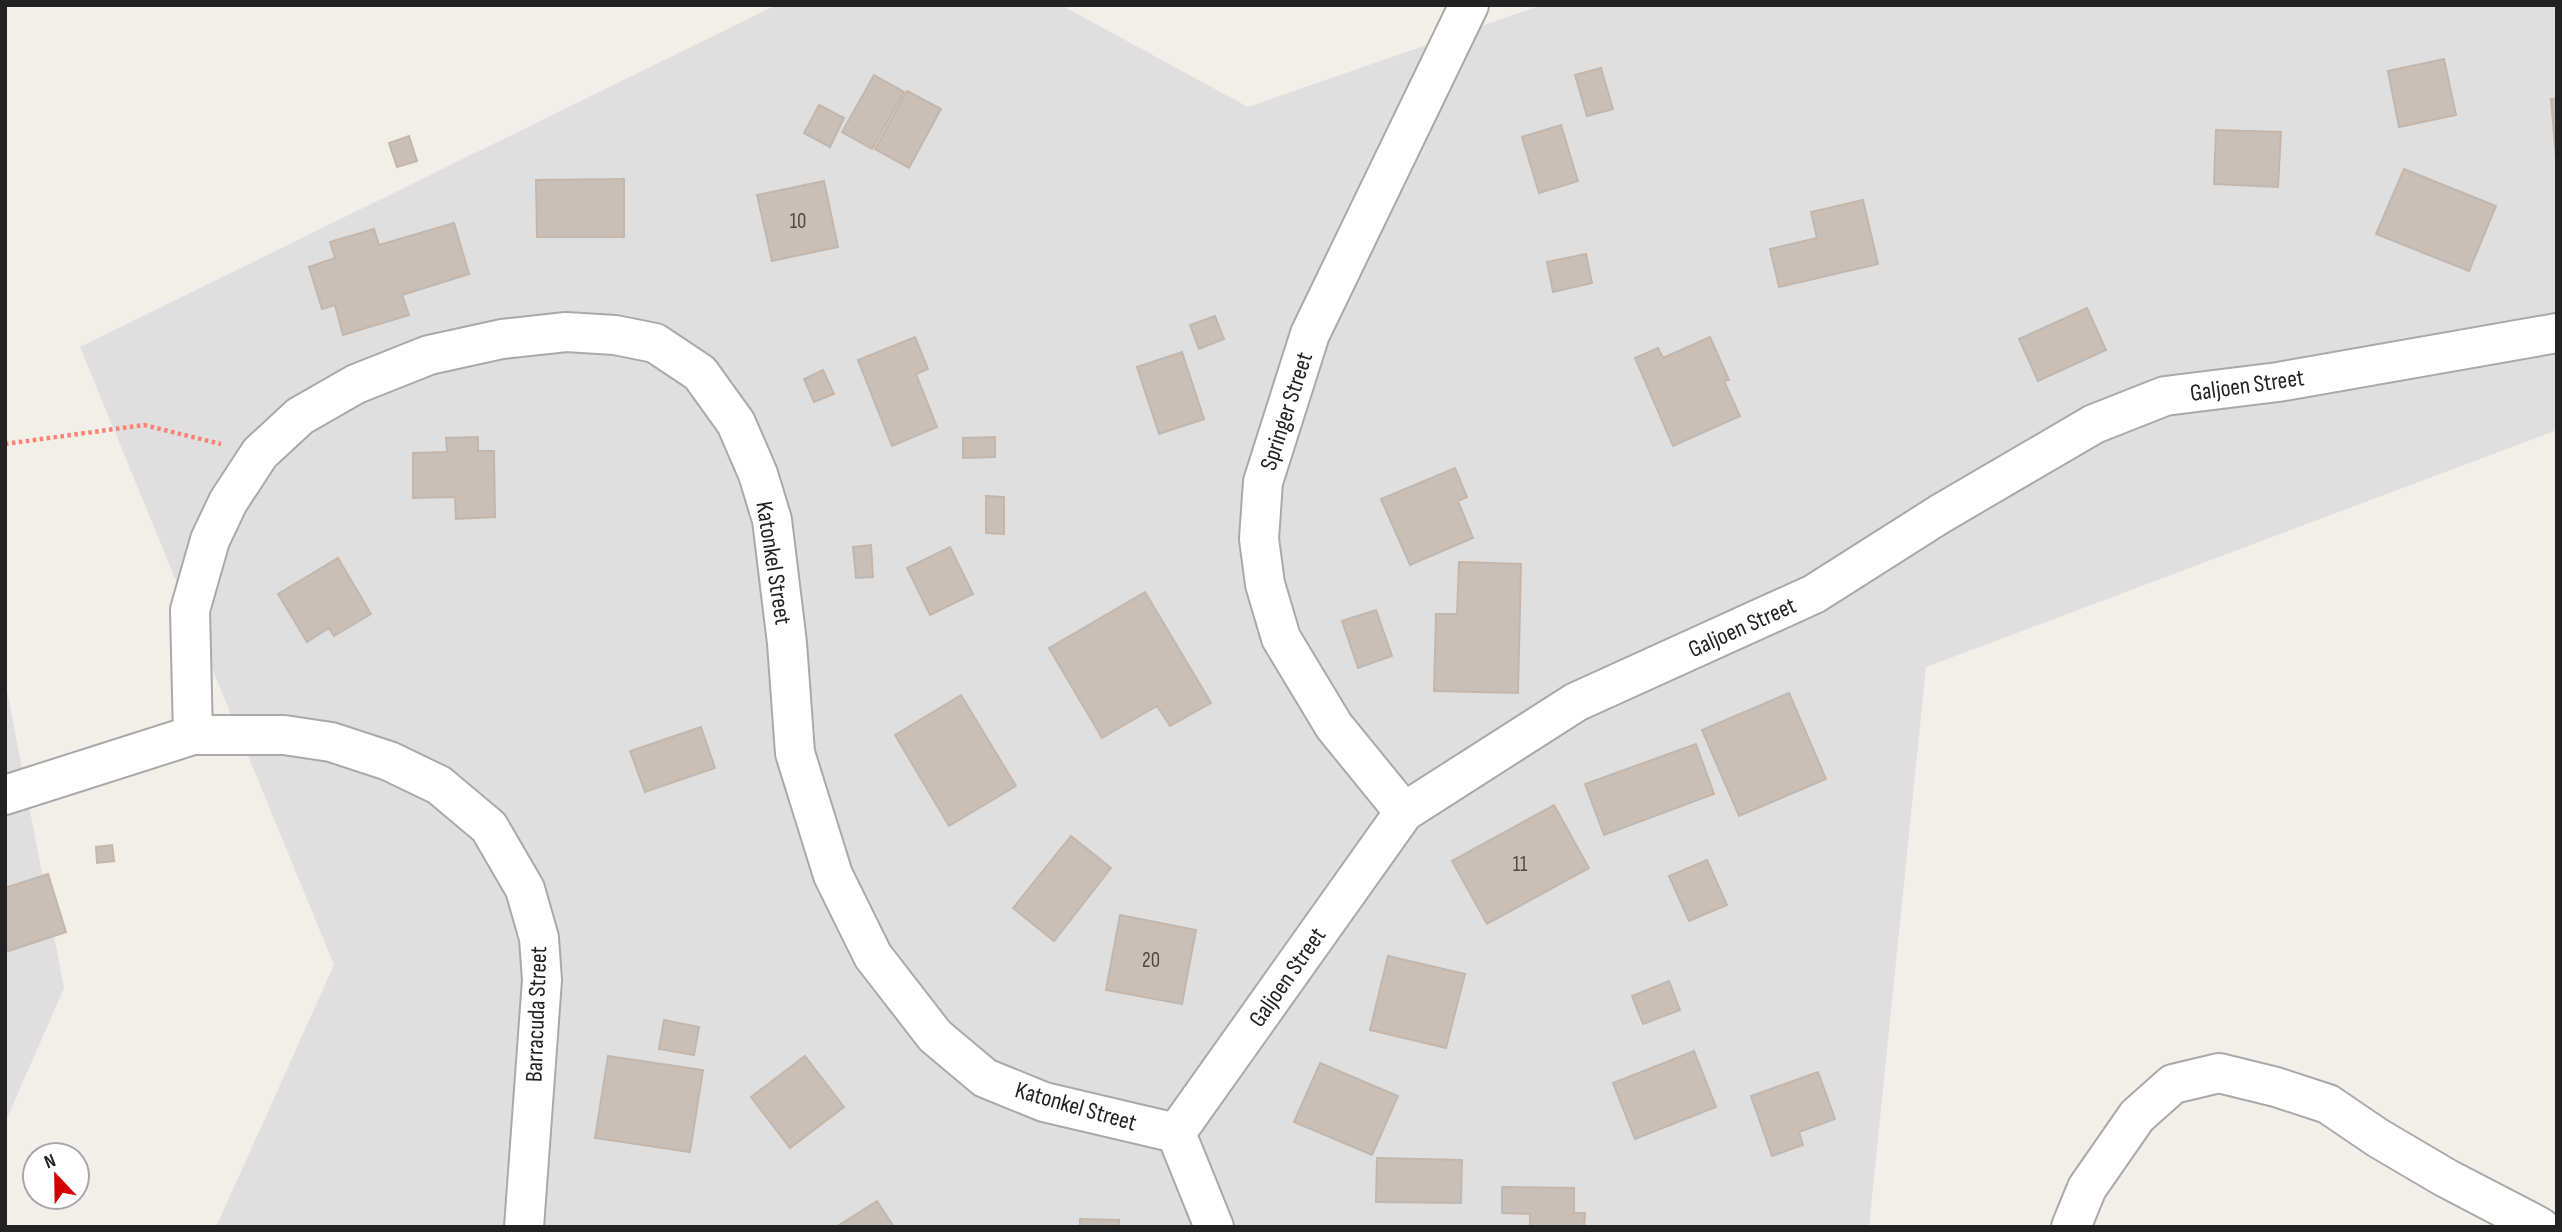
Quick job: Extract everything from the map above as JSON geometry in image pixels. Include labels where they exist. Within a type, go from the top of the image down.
[{"type":"street","name":"Springer Street","points":[[1404,812],[1334,726],[1281,638],[1265,584],[1259,539],[1263,482],[1310,334],[1469,5]]},
{"type":"street","name":"Katonkel Street","points":[[193,735],[190,610],[210,540],[228,502],[260,453],[300,416],[356,384],[429,355],[502,339],[566,332],[615,335],[655,343],[700,373],[736,423],[758,474],[772,520],[787,643],[795,753],[833,875],[873,956],[934,1037],[985,1078],[1044,1102],[1176,1132]]},
{"type":"street","name":"Galjoen Street","points":[[1176,1132],[1404,812],[1576,702],[1814,594],[1940,514],[2094,424],[2165,396],[2278,382],[2557,332]]},
{"type":"street","name":"Barracuda Street","points":[[5,795],[193,735],[284,735],[331,742],[389,761],[439,785],[489,827],[525,889],[539,938],[542,980],[524,1227]]},
{"type":"street","points":[[2071,1227],[2087,1188],[2137,1116],[2173,1084],[2219,1073],[2276,1087],[2328,1104],[2378,1138],[2446,1178],[2540,1227]]},
{"type":"street","points":[[1176,1132],[1214,1227]]},
{"type":"path","points":[[5,444],[144,425],[260,453]]},
{"type":"shaded area","points":[[776,5],[1061,5],[1248,107],[1542,5],[2557,5],[2557,430],[1926,667],[1869,1227],[216,1227],[334,965],[80,347]]},
{"type":"shaded area","points":[[5,680],[64,988],[5,1123]]},
{"type":"building","points":[[2444,59],[2456,115],[2399,127],[2388,71]]},
{"type":"building","points":[[1601,68],[1613,109],[1587,116],[1575,75]]},
{"type":"building","points":[[874,75],[904,92],[872,149],[842,132]]},
{"type":"building","points":[[907,91],[941,109],[909,168],[875,149]]},
{"type":"building","points":[[2551,99],[2557,99],[2557,169]]},
{"type":"building","points":[[819,105],[844,118],[830,147],[804,133]]},
{"type":"building","points":[[1561,125],[1578,181],[1539,193],[1522,137]]},
{"type":"building","points":[[2216,130],[2281,132],[2278,187],[2214,184]]},
{"type":"building","points":[[409,136],[417,161],[397,167],[389,143]]},
{"type":"building","points":[[2404,169],[2496,206],[2469,271],[2376,234]]},
{"type":"building","points":[[624,179],[624,237],[537,237],[536,180]]},
{"type":"building","points":[[824,181],[838,247],[772,261],[757,195]]},
{"type":"building","points":[[1863,200],[1878,264],[1779,287],[1770,249],[1817,238],[1811,212]]},
{"type":"building","points":[[454,223],[469,274],[402,295],[409,315],[343,335],[335,305],[322,309],[309,267],[335,258],[330,242],[374,229],[379,245]]},
{"type":"building","points":[[1586,254],[1592,283],[1553,292],[1547,262]]},
{"type":"building","points":[[2087,308],[2106,350],[2038,381],[2019,339]]},
{"type":"building","points":[[1215,316],[1224,339],[1199,349],[1190,325]]},
{"type":"building","points":[[915,337],[928,369],[916,374],[937,427],[892,446],[858,360]]},
{"type":"building","points":[[1710,337],[1729,380],[1724,381],[1740,416],[1673,446],[1635,358],[1658,348],[1663,358]]},
{"type":"building","points":[[1182,352],[1204,419],[1159,434],[1137,367]]},
{"type":"building","points":[[823,370],[834,394],[814,402],[804,379]]},
{"type":"building","points":[[478,437],[478,451],[494,451],[495,517],[456,519],[455,497],[413,498],[413,453],[447,452],[446,438]]},
{"type":"building","points":[[995,437],[995,457],[963,458],[963,438]]},
{"type":"building","points":[[1455,468],[1467,497],[1458,501],[1473,538],[1410,565],[1381,499]]},
{"type":"building","points":[[986,496],[1004,497],[1004,534],[986,533]]},
{"type":"building","points":[[871,545],[873,577],[856,578],[853,547]]},
{"type":"building","points":[[950,547],[973,594],[930,615],[907,568]]},
{"type":"building","points":[[338,558],[371,614],[334,636],[329,628],[307,642],[278,594]]},
{"type":"building","points":[[1459,562],[1521,564],[1518,693],[1434,691],[1436,614],[1457,614]]},
{"type":"building","points":[[1145,592],[1211,703],[1170,726],[1157,706],[1102,738],[1049,648]]},
{"type":"building","points":[[1376,610],[1392,656],[1358,668],[1342,621]]},
{"type":"building","points":[[1789,693],[1826,779],[1739,816],[1702,730]]},
{"type":"building","points":[[961,695],[1016,786],[949,826],[895,735]]},
{"type":"building","points":[[701,727],[715,768],[645,792],[630,751]]},
{"type":"building","points":[[1696,744],[1714,794],[1604,835],[1585,784]]},
{"type":"building","points":[[1554,805],[1589,868],[1487,924],[1452,861]]},
{"type":"building","points":[[1071,836],[1111,868],[1054,941],[1013,908]]},
{"type":"building","points":[[112,845],[114,861],[97,863],[96,847]]},
{"type":"building","points":[[1707,860],[1727,905],[1689,921],[1669,876]]},
{"type":"building","points":[[48,874],[66,932],[5,952],[5,888]]},
{"type":"building","points":[[1120,915],[1196,930],[1182,1004],[1106,990]]},
{"type":"building","points":[[1388,956],[1465,974],[1446,1048],[1370,1030]]},
{"type":"building","points":[[1669,981],[1680,1010],[1643,1024],[1632,996]]},
{"type":"building","points":[[664,1020],[699,1027],[694,1055],[659,1049]]},
{"type":"building","points":[[1694,1051],[1716,1107],[1635,1139],[1613,1083]]},
{"type":"building","points":[[608,1056],[703,1070],[690,1152],[595,1138]]},
{"type":"building","points":[[805,1056],[844,1107],[790,1148],[751,1097]]},
{"type":"building","points":[[1320,1063],[1398,1096],[1372,1155],[1294,1122]]},
{"type":"building","points":[[1818,1072],[1835,1119],[1799,1132],[1803,1145],[1772,1156],[1751,1096]]},
{"type":"building","points":[[1377,1158],[1462,1160],[1461,1203],[1376,1202]]},
{"type":"building","points":[[1502,1187],[1574,1188],[1574,1213],[1585,1213],[1584,1227],[1530,1227],[1530,1214],[1502,1213]]},
{"type":"building","points":[[877,1201],[894,1227],[836,1227]]},
{"type":"building","points":[[1080,1219],[1119,1220],[1119,1227],[1080,1227]]}]
